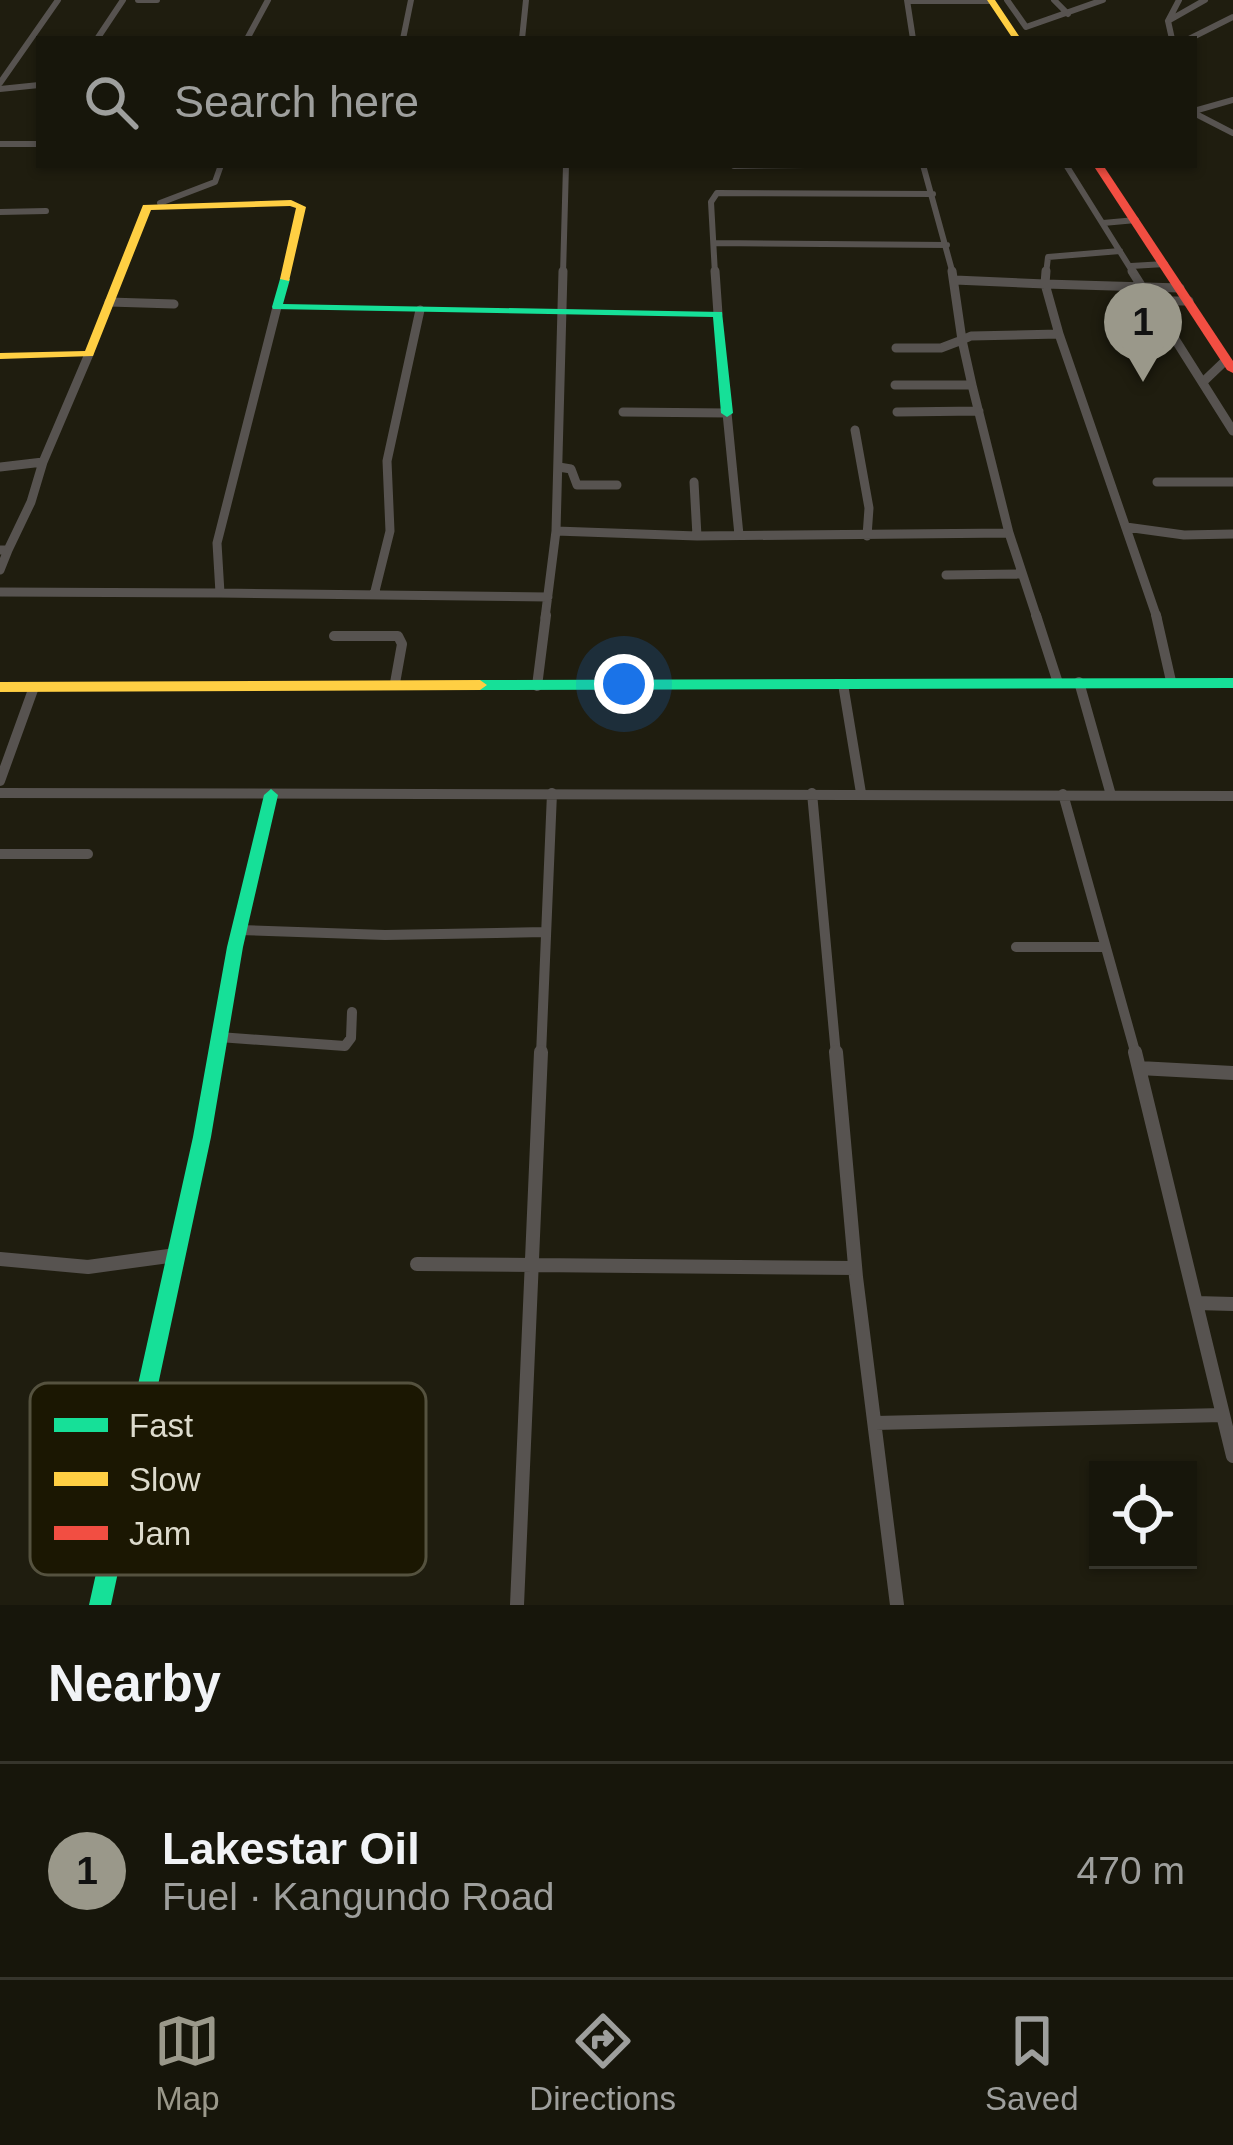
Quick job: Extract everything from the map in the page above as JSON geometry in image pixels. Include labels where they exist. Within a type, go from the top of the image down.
[{"type":"main road","points":[[991,1],[1018,31]]},
{"type":"main road","points":[[1100,168],[1228,360]]},
{"type":"main road","points":[[0,356],[89,354],[147,207],[276,202],[302,207],[277,307],[718,314],[727,413]]},
{"type":"main road","points":[[0,687],[1233,682]]},
{"type":"main road","points":[[148,1383],[239,929],[271,795]]},
{"type":"main road","points":[[100,1605],[107,1575]]},
{"type":"street","points":[[36,85],[1,81],[58,0]]},
{"type":"street","points":[[99,36],[123,0]]},
{"type":"street","points":[[138,0],[157,0]]},
{"type":"street","points":[[250,36],[268,0]]},
{"type":"street","points":[[404,36],[411,0]]},
{"type":"street","points":[[523,36],[526,0]]},
{"type":"street","points":[[1007,0],[1018,31],[1103,0]]},
{"type":"street","points":[[1054,0],[1068,14]]},
{"type":"street","points":[[1171,36],[1168,21],[1179,0]]},
{"type":"street","points":[[1168,21],[1204,0]]},
{"type":"street","points":[[913,36],[908,1],[991,1]]},
{"type":"street","points":[[1195,36],[1233,17]]},
{"type":"street","points":[[1197,111],[1233,100]]},
{"type":"street","points":[[1197,114],[1233,133]]},
{"type":"street","points":[[0,144],[36,144]]},
{"type":"street","points":[[160,203],[214,182],[219,168]]},
{"type":"street","points":[[537,686],[556,531],[566,168]]},
{"type":"street","points":[[924,168],[955,280],[952,295],[1009,533],[1058,683]]},
{"type":"street","points":[[1068,168],[1233,430]]},
{"type":"street","points":[[718,314],[711,202],[717,194],[933,194]]},
{"type":"street","points":[[0,212],[46,212]]},
{"type":"street","points":[[1103,224],[1136,220]]},
{"type":"street","points":[[714,243],[946,245]]},
{"type":"street","points":[[1120,251],[1048,256],[1045,284],[1159,625],[1171,681]]},
{"type":"street","points":[[1131,266],[1165,264]]},
{"type":"street","points":[[955,280],[1145,286],[1185,295]]},
{"type":"street","points":[[1155,301],[1185,295]]},
{"type":"street","points":[[109,302],[174,304]]},
{"type":"street","points":[[220,592],[217,543],[277,307]]},
{"type":"street","points":[[374,595],[390,531],[387,461],[420,310]]},
{"type":"street","points":[[896,348],[941,347],[981,335],[1059,334]]},
{"type":"street","points":[[0,571],[4,550],[32,502],[43,462],[89,354]]},
{"type":"street","points":[[1203,382],[1228,360]]},
{"type":"street","points":[[895,386],[972,386]]},
{"type":"street","points":[[897,412],[980,411]]},
{"type":"street","points":[[623,412],[727,413],[739,535]]},
{"type":"street","points":[[855,430],[869,508],[867,536]]},
{"type":"street","points":[[0,467],[43,462]]},
{"type":"street","points":[[559,467],[571,470],[577,485],[617,485]]},
{"type":"street","points":[[694,482],[697,536]]},
{"type":"street","points":[[1156,482],[1233,482]]},
{"type":"street","points":[[1126,527],[1170,535],[1233,534]]},
{"type":"street","points":[[556,531],[697,536],[1009,533]]},
{"type":"street","points":[[946,575],[1021,574]]},
{"type":"street","points":[[0,592],[548,597]]},
{"type":"street","points":[[334,636],[398,636],[402,644],[394,683]]},
{"type":"street","points":[[1078,682],[1111,795]]},
{"type":"street","points":[[843,684],[861,793]]},
{"type":"street","points":[[0,782],[34,687]]},
{"type":"street","points":[[0,793],[1233,796]]},
{"type":"street","points":[[517,1605],[552,793]]},
{"type":"street","points":[[812,793],[855,1268],[898,1605]]},
{"type":"street","points":[[1064,794],[1139,1068],[1233,1456]]},
{"type":"street","points":[[0,854],[88,854]]},
{"type":"street","points":[[239,929],[385,935],[544,932]]},
{"type":"street","points":[[1016,947],[1104,947]]},
{"type":"street","points":[[219,1037],[345,1046],[351,1038],[352,1012]]},
{"type":"street","points":[[1139,1068],[1233,1073]]},
{"type":"street","points":[[0,1259],[31,1267],[104,1268],[176,1255]]},
{"type":"street","points":[[418,1264],[855,1268]]},
{"type":"street","points":[[1196,1304],[1233,1304]]},
{"type":"street","points":[[875,1423],[1222,1415]]},
{"type":"traffic: fast","points":[[285,279],[277,307],[718,314],[727,413]]},
{"type":"traffic: fast","points":[[480,685],[1233,683]]},
{"type":"traffic: fast","points":[[148,1383],[202,1137],[235,947],[271,795]]},
{"type":"traffic: fast","points":[[100,1605],[107,1575]]},
{"type":"traffic: slow","points":[[991,0],[1015,36]]},
{"type":"traffic: slow","points":[[0,356],[89,354],[147,207],[291,203],[301,207],[285,279]]},
{"type":"traffic: slow","points":[[0,687],[480,685]]},
{"type":"traffic: jam","points":[[1100,168],[1233,370]]},
{"type":"place","name":"Lakestar Oil","points":[[1143,382]]}]
